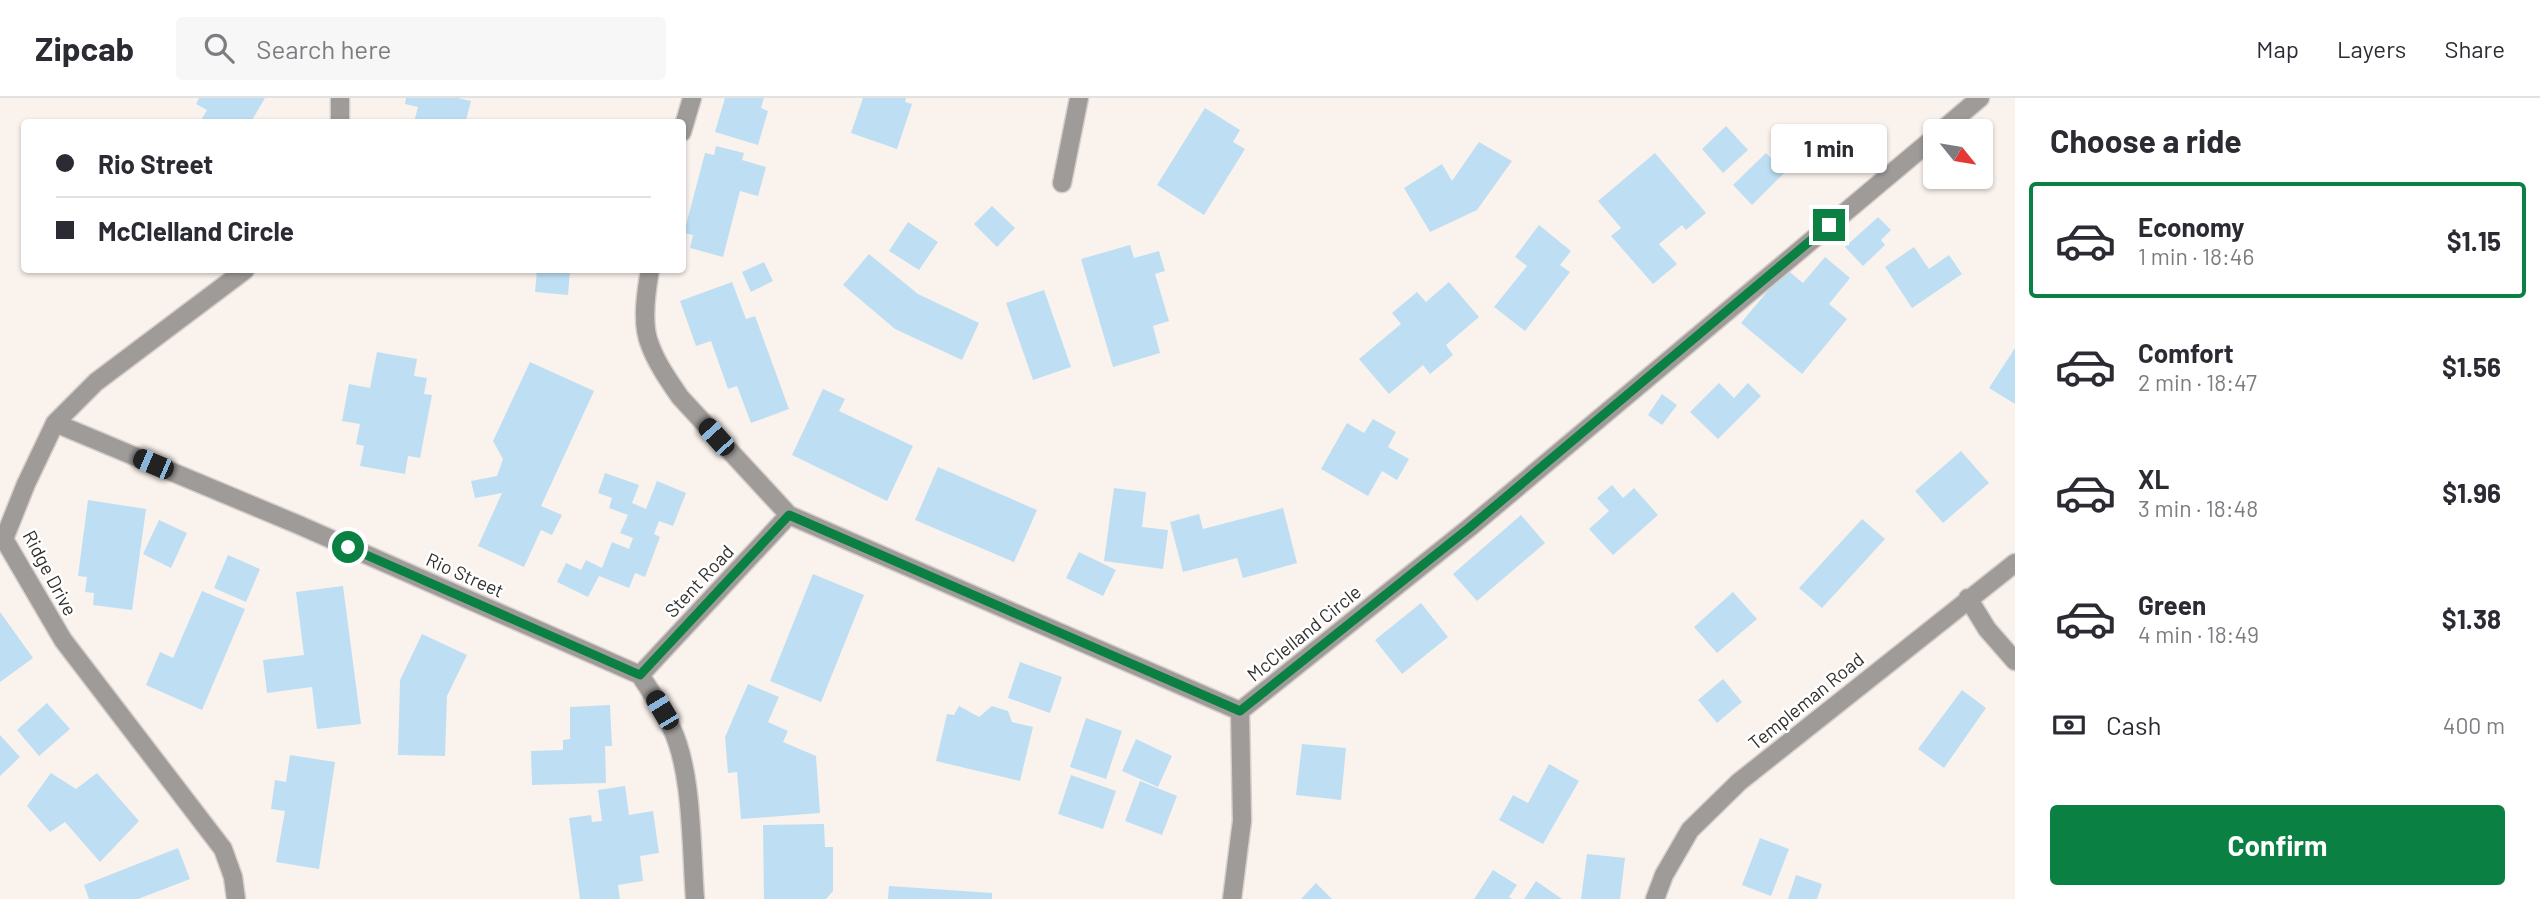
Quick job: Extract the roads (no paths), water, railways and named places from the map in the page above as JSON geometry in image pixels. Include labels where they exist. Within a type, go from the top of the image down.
[{"type":"street","points":[[340,98],[340,119]]},
{"type":"street","points":[[686,119],[692,98]]},
{"type":"street","points":[[1062,183],[1079,98]]},
{"type":"street","points":[[1955,119],[1980,98]]},
{"type":"street","name":"McClelland Circle","points":[[1240,711],[1469,528],[1923,147]]},
{"type":"street","name":"Ridge Drive","points":[[236,899],[233,877],[223,849],[63,640],[2,540],[55,422],[96,382],[241,273]]},
{"type":"street","points":[[650,273],[646,312],[649,344],[666,376],[680,397],[789,515],[1240,711],[1242,821],[1232,899]]},
{"type":"street","name":"Rio Street","points":[[55,422],[299,525],[640,675]]},
{"type":"street","name":"Stent Road","points":[[640,675],[789,515]]},
{"type":"street","name":"Templeman Road","points":[[1654,899],[1664,875],[1690,830],[1739,782],[1968,598],[2015,564]]},
{"type":"street","points":[[1968,598],[1987,629],[2015,661]]},
{"type":"street","points":[[640,675],[672,728],[680,755],[686,783],[695,899]]}]
